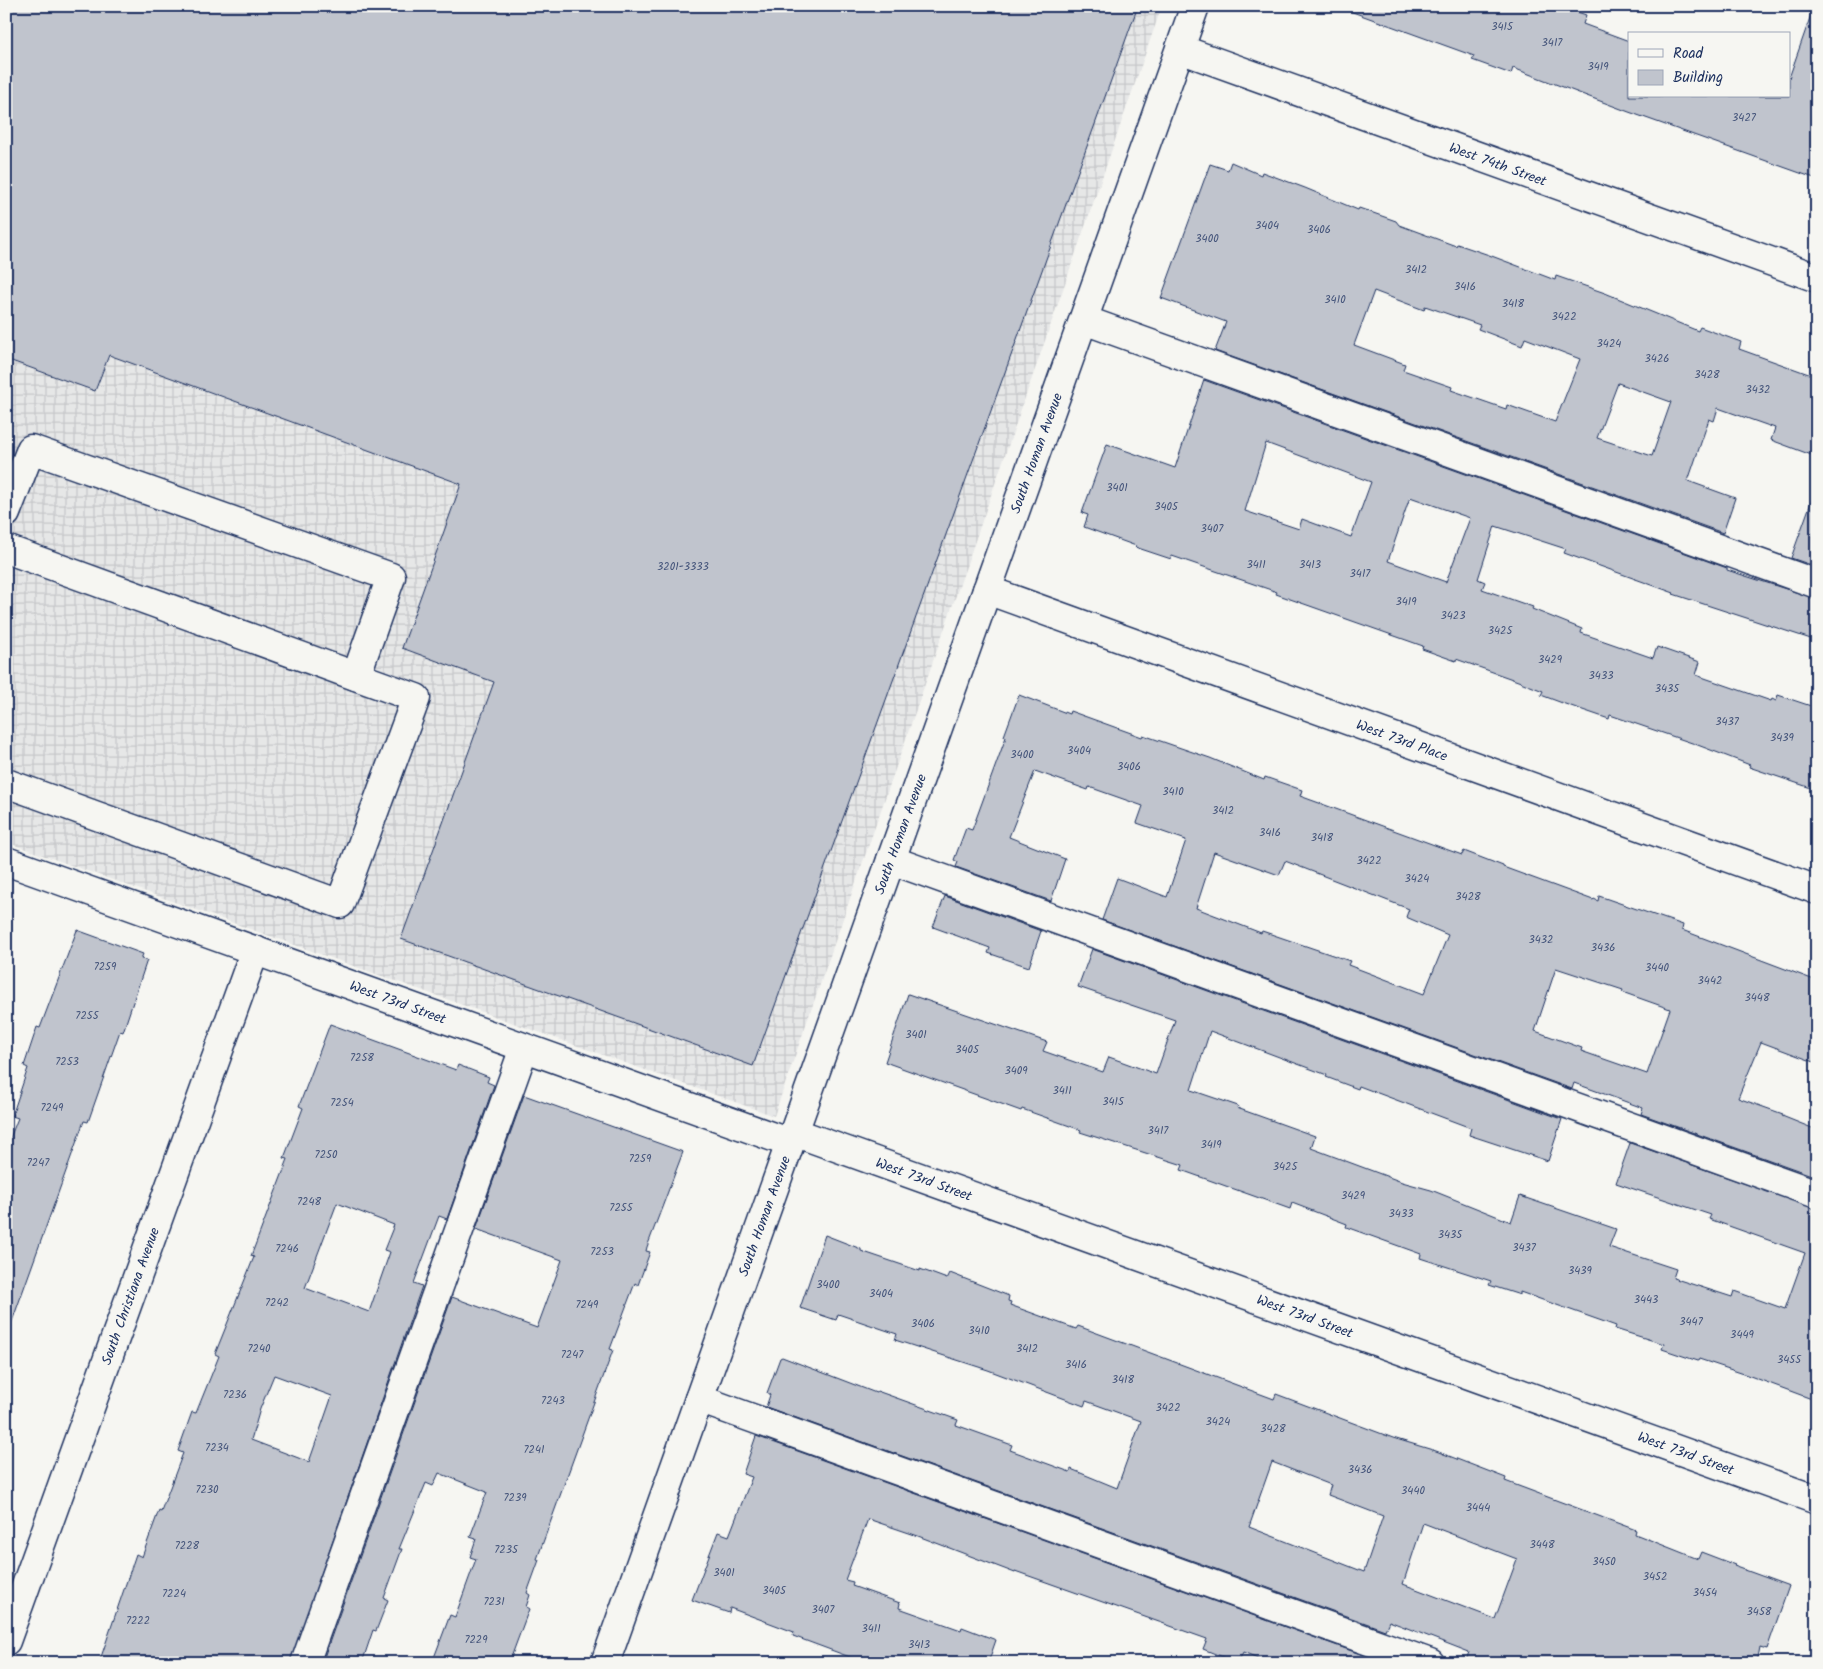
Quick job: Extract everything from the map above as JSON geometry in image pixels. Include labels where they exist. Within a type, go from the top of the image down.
[{"type":"street","name":"South Homan Avenue","points":[[605,1663],[1195,6]]},
{"type":"street","name":"West 74th Street","points":[[1180,49],[1817,278]]},
{"type":"street","points":[[1084,320],[1817,584]]},
{"type":"street","points":[[6,513],[31,449],[391,576],[356,676]]},
{"type":"street","points":[[6,549],[416,698],[340,904],[6,783]]},
{"type":"street","name":"West 73rd Place","points":[[987,590],[1817,890]]},
{"type":"street","points":[[891,860],[1817,1194]]},
{"type":"street","name":"West 73rd Street","points":[[6,861],[524,1048],[792,1138],[1817,1500]]},
{"type":"street","name":"South Christiana Avenue","points":[[6,1641],[254,950]]},
{"type":"street","points":[[305,1663],[524,1048]]},
{"type":"street","points":[[699,1399],[1430,1663]]},
{"type":"shaded area","points":[[6,6],[1162,6],[774,1116],[6,842]]},
{"type":"building","points":[[6,6],[1138,6],[753,1066],[401,939],[494,682],[402,648],[461,484],[109,355],[95,391],[6,359]]},
{"type":"building","points":[[1348,6],[1561,6],[1586,15],[1583,24],[1628,41],[1628,98],[1790,98],[1790,75],[1812,12],[1817,13],[1817,179],[1629,112],[1513,68],[1511,74],[1472,60],[1474,56],[1347,10]]},
{"type":"building","points":[[1231,162],[1261,175],[1262,172],[1358,210],[1359,208],[1396,221],[1399,225],[1456,246],[1457,244],[1555,280],[1556,276],[1605,293],[1698,331],[1700,327],[1741,342],[1739,349],[1817,377],[1817,457],[1771,440],[1775,428],[1718,408],[1714,421],[1709,419],[1688,481],[1735,498],[1723,533],[1215,351],[1226,322],[1161,298],[1210,164],[1228,170]],"holes":[[[1374,291],[1424,310],[1425,306],[1480,325],[1478,329],[1522,346],[1525,338],[1580,359],[1555,422],[1507,405],[1506,409],[1451,390],[1452,387],[1403,370],[1405,364],[1354,345]],[[1618,383],[1671,402],[1652,456],[1597,438]]]},
{"type":"building","points":[[1204,380],[1727,568],[1727,570],[1817,599],[1817,641],[1673,594],[1564,553],[1566,549],[1495,526],[1478,579],[1485,582],[1482,589],[1533,607],[1532,609],[1582,629],[1581,633],[1653,658],[1657,647],[1700,662],[1696,675],[1771,701],[1772,699],[1776,701],[1778,695],[1817,708],[1817,790],[1749,767],[1750,765],[1695,744],[1610,715],[1609,719],[1565,704],[1541,695],[1543,691],[1518,681],[1422,649],[1423,646],[1276,594],[1277,592],[1172,556],[1171,559],[1135,547],[1084,527],[1088,515],[1082,513],[1107,444],[1175,468]],"holes":[[[1266,443],[1371,482],[1351,537],[1302,519],[1299,529],[1245,511]],[[1410,497],[1470,518],[1446,582],[1388,561]]]},
{"type":"building","points":[[1813,497],[1817,497],[1817,567],[1791,558]]},
{"type":"building","points":[[1019,695],[1069,714],[1070,711],[1142,737],[1143,735],[1210,758],[1264,780],[1265,777],[1302,790],[1300,796],[1462,855],[1464,851],[1593,900],[1598,901],[1599,896],[1683,925],[1682,930],[1817,981],[1817,1063],[1761,1042],[1738,1098],[1783,1114],[1782,1116],[1817,1130],[1817,1177],[1641,1114],[1643,1108],[1574,1083],[1572,1089],[1102,920],[1117,878],[1167,897],[1186,840],[1137,823],[1143,806],[1089,787],[1088,790],[1035,771],[1009,837],[1065,859],[1051,901],[956,867],[958,862],[954,860],[966,828],[972,830],[1006,737],[1004,736]],"holes":[[[1214,852],[1279,875],[1285,861],[1409,909],[1406,917],[1448,935],[1424,994],[1348,965],[1350,961],[1262,931],[1261,933],[1196,908]],[[1556,968],[1623,990],[1622,992],[1670,1009],[1647,1074],[1581,1051],[1582,1048],[1535,1031]]]},
{"type":"building","points":[[945,896],[1041,931],[1029,967],[988,953],[990,948],[933,927]]},
{"type":"building","points":[[77,930],[143,954],[141,959],[147,960],[123,1032],[120,1031],[88,1122],[84,1121],[10,1327],[6,1327],[6,1148],[18,1118],[12,1116],[28,1068],[24,1066],[37,1027],[40,1028]]},
{"type":"building","points":[[1092,949],[1562,1119],[1548,1161],[1469,1135],[1471,1128],[1359,1086],[1358,1089],[1326,1077],[1327,1075],[1210,1031],[1191,1090],[1315,1136],[1311,1148],[1402,1182],[1431,1190],[1511,1222],[1520,1196],[1616,1229],[1609,1247],[1676,1269],[1673,1278],[1732,1297],[1734,1291],[1785,1309],[1805,1253],[1709,1219],[1711,1215],[1616,1183],[1630,1143],[1817,1209],[1817,1401],[1750,1376],[1662,1349],[1664,1344],[1615,1329],[1616,1326],[1520,1292],[1520,1295],[1489,1285],[1491,1281],[1420,1258],[1421,1254],[1346,1227],[1347,1224],[1292,1203],[1290,1209],[1181,1170],[1183,1165],[1080,1132],[1081,1130],[1022,1109],[1021,1111],[885,1062],[908,994],[1047,1042],[1043,1051],[1103,1072],[1109,1057],[1156,1074],[1175,1020],[1078,987]]},
{"type":"building","points":[[330,1024],[456,1070],[458,1065],[489,1077],[487,1082],[494,1085],[447,1219],[439,1216],[414,1283],[422,1286],[290,1663],[99,1663],[136,1554],[142,1557],[183,1453],[178,1451],[192,1412],[196,1413],[219,1356],[215,1354],[254,1257],[251,1256],[288,1159],[284,1158],[303,1108],[299,1106]],"holes":[[[337,1203],[394,1225],[384,1250],[390,1252],[369,1312],[305,1288]],[[274,1375],[332,1396],[309,1462],[251,1440],[260,1409]]]},
{"type":"building","points":[[524,1095],[683,1152],[647,1247],[646,1251],[650,1252],[638,1285],[635,1283],[610,1349],[613,1350],[537,1559],[539,1560],[527,1593],[530,1595],[526,1607],[529,1609],[509,1663],[432,1663],[450,1615],[455,1617],[476,1559],[470,1557],[476,1539],[470,1537],[487,1492],[439,1473],[433,1486],[426,1483],[399,1549],[402,1549],[384,1598],[388,1600],[376,1631],[373,1630],[362,1663],[322,1663],[452,1297],[537,1328],[562,1260],[476,1229]]},
{"type":"building","points":[[825,1235],[861,1249],[861,1251],[920,1271],[920,1269],[947,1279],[950,1273],[1009,1296],[1008,1301],[1011,1302],[1010,1305],[1076,1329],[1078,1326],[1274,1399],[1276,1394],[1393,1438],[1436,1451],[1506,1478],[1505,1481],[1636,1530],[1635,1534],[1698,1559],[1701,1552],[1789,1586],[1767,1649],[1760,1647],[1757,1663],[1465,1663],[1469,1652],[1389,1621],[1385,1630],[766,1407],[770,1395],[767,1393],[782,1357],[876,1393],[877,1391],[958,1420],[956,1425],[1012,1445],[1010,1450],[1070,1472],[1071,1469],[1117,1488],[1141,1421],[1086,1401],[1084,1406],[988,1370],[895,1340],[897,1334],[838,1314],[836,1320],[800,1308]],"holes":[[[1272,1462],[1331,1485],[1328,1495],[1383,1516],[1364,1572],[1249,1527]],[[1423,1523],[1517,1559],[1495,1619],[1403,1584]]]},
{"type":"building","points":[[756,1436],[1374,1659],[1373,1663],[1270,1663],[1243,1652],[1238,1663],[1203,1649],[1207,1639],[1015,1571],[1015,1573],[868,1519],[845,1580],[853,1582],[852,1586],[900,1603],[899,1608],[961,1630],[962,1627],[996,1640],[988,1663],[866,1663],[793,1636],[794,1632],[730,1608],[729,1613],[692,1600],[718,1532],[729,1536],[752,1477],[743,1474]]}]
